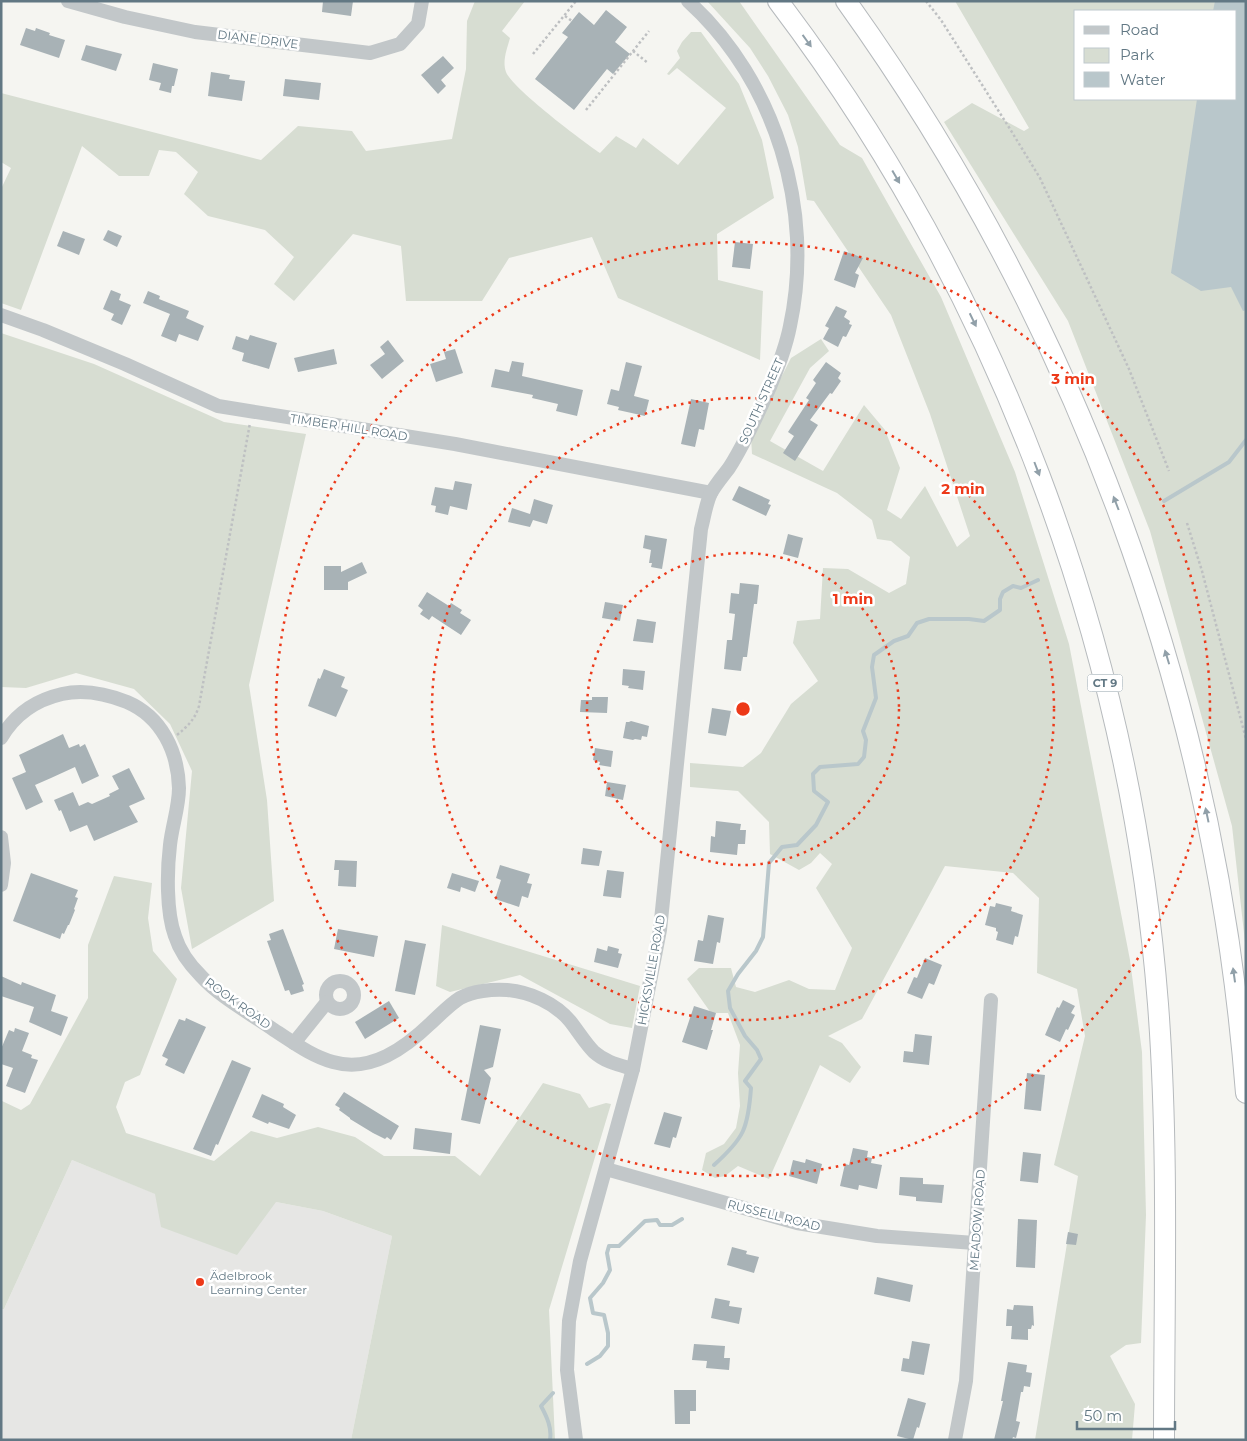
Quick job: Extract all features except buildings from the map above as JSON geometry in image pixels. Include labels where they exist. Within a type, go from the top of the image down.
[{"type":"highway","name":"CT 9","points":[[778,1],[837,84],[887,162],[931,239],[975,324],[1012,406],[1048,497],[1077,585],[1106,687],[1139,847],[1158,1003],[1164,1130],[1164,1440]]},
{"type":"highway","points":[[846,1],[920,110],[1002,250],[1064,376],[1123,521],[1166,654],[1203,797],[1230,944],[1246,1093]]},
{"type":"street","name":"DIANE DRIVE","points":[[68,1],[125,17],[195,32],[370,53],[400,44],[418,24],[422,1]]},
{"type":"street","name":"SOUTH STREET","points":[[688,1],[715,29],[736,55],[752,80],[766,108],[787,167],[797,229],[795,295],[790,326],[782,356],[769,388],[742,443],[711,494]]},
{"type":"street","name":"TIMBER HILL ROAD","points":[[1,315],[125,364],[218,406],[455,444],[711,494]]},
{"type":"street","name":"HICKSVILLE ROAD","points":[[576,1440],[568,1370],[569,1321],[580,1261],[633,1069],[660,930],[700,529],[711,494]]},
{"type":"street","name":"ROOK ROAD","points":[[1,738],[7,728],[25,710],[40,700],[64,694],[84,692],[99,693],[118,698],[133,705],[147,714],[162,729],[169,741],[176,765],[179,788],[170,844],[168,873],[169,904],[174,934],[185,958],[204,979],[230,1000],[305,1051],[334,1063],[359,1064],[382,1059],[411,1042],[447,1007],[463,997],[481,991],[506,990],[527,993],[550,1004],[568,1018],[594,1052],[608,1062],[633,1069]]},
{"type":"street","points":[[1,837],[4,863],[1,885]]},
{"type":"street","name":"MEADOW ROAD","points":[[955,1440],[966,1381],[991,1000]]},
{"type":"street","points":[[294,1043],[327,1002]]},
{"type":"street","name":"RUSSELL ROAD","points":[[606,1169],[796,1223],[877,1236],[975,1243]]},
{"type":"path","points":[[533,54],[576,1]]},
{"type":"path","points":[[926,1],[952,37],[1040,178],[1128,369],[1170,472]]},
{"type":"path","points":[[565,16],[572,21]]},
{"type":"path","points":[[586,110],[649,31]]},
{"type":"path","points":[[633,51],[648,63]]},
{"type":"path","points":[[169,741],[190,724],[200,706],[252,412]]},
{"type":"path","points":[[1187,523],[1202,571],[1246,739]]},
{"type":"shaded area","name":"Ädelbrook Learning Center","points":[[72,1160],[156,1194],[276,1202],[323,1211],[392,1236],[351,1440],[1,1440],[1,1309],[4,1309]]},
{"type":"green space","points":[[475,1],[525,1],[502,31],[510,38],[505,55],[505,68],[511,80],[548,114],[600,153],[616,136],[636,148],[643,138],[678,165],[726,108],[677,68],[669,75],[667,74],[680,58],[677,51],[682,42],[691,32],[701,32],[739,84],[762,140],[774,198],[717,234],[718,280],[763,291],[760,360],[618,298],[592,237],[509,258],[482,301],[406,301],[401,246],[353,234],[294,301],[274,284],[294,257],[265,230],[208,216],[184,194],[198,172],[176,152],[159,150],[149,176],[119,176],[82,146],[21,310],[1,303],[1,189],[11,168],[1,162],[1,93],[261,160],[298,126],[352,131],[366,151],[452,139],[466,69],[467,21]]},
{"type":"green space","points":[[707,1],[739,1],[840,145],[862,158],[941,297],[1015,472],[1069,644],[1130,960],[1142,1052],[1146,1215],[1141,1343],[1126,1345],[1110,1356],[1135,1404],[1132,1440],[1035,1440],[1078,1176],[1054,1165],[1085,1036],[1077,989],[1037,973],[1039,898],[1013,873],[945,866],[862,1019],[828,1036],[842,1043],[861,1067],[850,1083],[820,1065],[769,1179],[738,1166],[725,1176],[715,1178],[702,1170],[706,1153],[724,1144],[736,1128],[740,1106],[738,1073],[740,1045],[728,1013],[711,1013],[687,979],[699,968],[731,968],[736,987],[755,992],[789,980],[809,989],[835,990],[852,948],[816,888],[832,864],[820,853],[811,863],[799,870],[770,854],[769,822],[738,791],[690,787],[690,763],[743,767],[761,753],[791,704],[818,681],[793,643],[797,621],[820,619],[823,568],[848,569],[889,593],[906,584],[910,557],[891,541],[877,539],[872,520],[837,493],[752,454],[751,437],[791,358],[821,339],[829,351],[810,368],[770,441],[823,471],[864,405],[885,430],[900,468],[887,510],[901,519],[925,486],[957,547],[970,536],[930,414],[891,315],[814,201],[807,200],[798,147],[788,115],[768,76],[750,48]]},
{"type":"green space","points":[[955,1],[1246,1],[1246,951],[1232,826],[1150,531],[1068,321],[944,122],[972,103],[1024,131],[1029,128]]},
{"type":"green space","points":[[1,333],[94,364],[224,422],[306,434],[249,685],[267,800],[274,901],[192,949],[181,888],[192,771],[170,724],[134,689],[76,673],[26,688],[1,687]]},
{"type":"green space","points":[[114,876],[152,883],[148,918],[153,951],[177,979],[140,1075],[125,1082],[116,1107],[126,1133],[214,1161],[251,1131],[277,1138],[318,1127],[355,1137],[384,1156],[455,1156],[480,1176],[543,1083],[580,1094],[589,1108],[606,1103],[611,1104],[549,1310],[555,1440],[351,1440],[392,1236],[323,1211],[276,1202],[237,1255],[161,1227],[155,1194],[72,1160],[4,1309],[1,1309],[1,1099],[21,1110],[30,1104],[88,998],[88,945]]},
{"type":"green space","points":[[442,925],[640,986],[632,1028],[610,1024],[520,975],[450,992],[436,986]]},
{"type":"water","points":[[1215,1],[1246,1],[1246,310],[1243,311],[1231,287],[1201,291],[1171,273],[1197,100],[1237,100],[1237,10],[1213,10]]},
{"type":"waterway","points":[[1164,501],[1229,462],[1246,440]]},
{"type":"waterway","points":[[714,1165],[732,1147],[743,1132],[748,1114],[751,1088],[745,1081],[761,1059],[757,1050],[745,1036],[730,1008],[728,991],[738,974],[756,951],[763,937],[769,863],[782,847],[797,845],[816,825],[828,802],[814,791],[813,774],[820,767],[858,764],[864,757],[866,740],[863,731],[876,698],[872,667],[874,655],[894,641],[908,636],[917,623],[929,619],[984,621],[1000,610],[1000,599],[1003,592],[1013,586],[1021,588],[1038,580]]},
{"type":"waterway","points":[[587,1364],[600,1356],[608,1346],[608,1333],[604,1315],[593,1313],[590,1298],[603,1283],[610,1270],[607,1253],[609,1246],[619,1246],[645,1221],[657,1220],[660,1225],[672,1225],[682,1219]]},
{"type":"waterway","points":[[550,1440],[549,1423],[541,1406],[553,1393]]},
{"type":"place","name":"Ädelbrook Learning Center","points":[[200,1282]]}]
